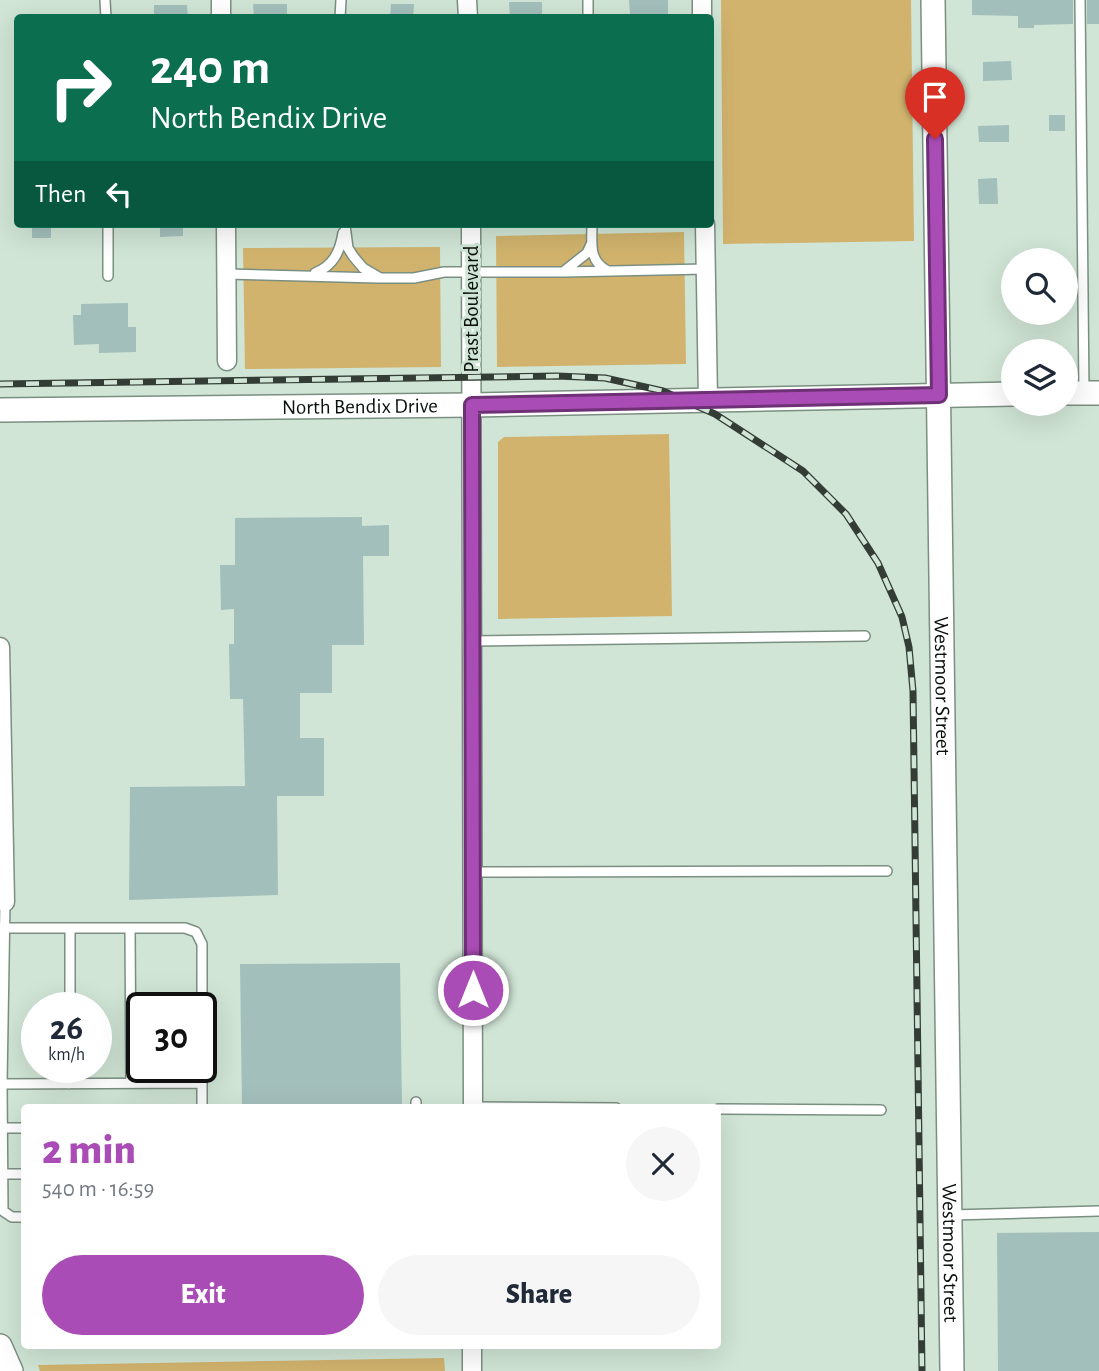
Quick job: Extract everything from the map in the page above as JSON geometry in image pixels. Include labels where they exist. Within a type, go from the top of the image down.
[{"type":"street","name":"Westmoor Street","points":[[933,0],[951,1371]]},
{"type":"street","points":[[226,228],[227,361]]},
{"type":"street","name":"Prast Boulevard","points":[[471,228],[473,1104]]},
{"type":"street","points":[[705,228],[708,400]]},
{"type":"street","name":"North Bendix Drive","points":[[0,410],[472,405],[1001,394]]},
{"type":"street","points":[[0,647],[5,902]]},
{"type":"street","points":[[0,1346],[11,1371]]},
{"type":"street","points":[[472,1349],[472,1371]]},
{"type":"lane","points":[[1080,0],[1083,393]]},
{"type":"lane","points":[[108,228],[108,276]]},
{"type":"lane","points":[[310,275],[324,269],[333,261],[340,248],[344,228]]},
{"type":"lane","points":[[346,228],[348,247],[353,256],[363,268],[380,278]]},
{"type":"lane","points":[[592,228],[592,255],[597,264],[612,272]]},
{"type":"lane","points":[[563,272],[587,253],[592,242]]},
{"type":"lane","points":[[226,274],[401,279],[471,271],[612,272],[706,269]]},
{"type":"lane","points":[[473,642],[865,636]]},
{"type":"lane","points":[[472,872],[887,871]]},
{"type":"lane","points":[[5,902],[2,928],[1,1174],[3,1211],[12,1217],[21,1217]]},
{"type":"lane","points":[[2,928],[185,928],[196,932],[202,944],[202,992]]},
{"type":"lane","points":[[70,928],[70,992]]},
{"type":"lane","points":[[130,928],[130,992]]},
{"type":"lane","points":[[2,1084],[131,1083]]},
{"type":"lane","points":[[202,1083],[202,1104]]},
{"type":"lane","points":[[721,1109],[881,1110]]},
{"type":"lane","points":[[2,1128],[21,1128]]},
{"type":"lane","points":[[1,1174],[21,1174]]},
{"type":"lane","points":[[950,1215],[1099,1211]]},
{"type":"shaded area","points":[[721,0],[911,0],[914,241],[723,244]]},
{"type":"shaded area","points":[[684,232],[686,364],[497,367],[496,236]]},
{"type":"shaded area","points":[[440,247],[441,367],[245,369],[243,248]]},
{"type":"shaded area","points":[[669,434],[672,616],[498,619],[498,442],[504,437]]},
{"type":"shaded area","points":[[444,1358],[445,1371],[40,1371],[38,1365]]},
{"type":"building","points":[[629,0],[668,0],[668,14],[630,14]]},
{"type":"building","points":[[972,0],[1073,0],[1073,24],[1018,28],[1018,16],[972,15]]},
{"type":"building","points":[[1087,0],[1099,0],[1099,24],[1087,24]]},
{"type":"building","points":[[509,2],[542,2],[542,14],[510,14]]},
{"type":"building","points":[[253,4],[287,4],[287,14],[254,14]]},
{"type":"building","points":[[391,4],[414,4],[413,14],[390,14]]},
{"type":"building","points":[[154,5],[187,5],[188,14],[154,14]]},
{"type":"building","points":[[1011,61],[1012,80],[983,81],[983,62]]},
{"type":"building","points":[[1049,115],[1065,115],[1065,131],[1049,131]]},
{"type":"building","points":[[1009,125],[1009,142],[979,142],[978,126]]},
{"type":"building","points":[[997,178],[998,204],[979,204],[978,179]]},
{"type":"building","points":[[32,228],[51,228],[51,238],[32,238]]},
{"type":"building","points":[[160,228],[183,228],[183,236],[160,237]]},
{"type":"building","points":[[128,303],[128,327],[136,327],[136,352],[99,353],[99,344],[74,345],[73,315],[81,315],[81,304]]},
{"type":"building","points":[[362,517],[362,526],[389,525],[389,556],[363,556],[364,645],[332,645],[332,693],[300,693],[300,738],[324,738],[324,796],[277,796],[278,895],[129,900],[130,787],[245,786],[243,699],[230,699],[229,644],[234,644],[234,609],[221,610],[220,565],[235,565],[235,518]]},
{"type":"building","points":[[400,963],[402,1104],[242,1104],[240,964]]},
{"type":"building","points":[[1099,1232],[1099,1371],[998,1371],[997,1233]]},
{"type":"railway","points":[[0,384],[557,376],[605,378],[663,391],[715,414],[803,471],[846,514],[878,563],[902,617],[909,647],[913,691],[922,1371]]},
{"type":"route","points":[[473,990],[472,405],[939,395],[935,139]]}]
